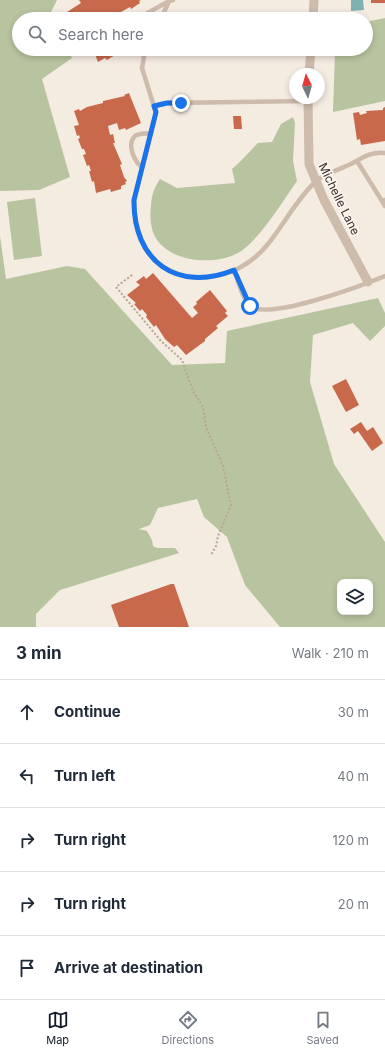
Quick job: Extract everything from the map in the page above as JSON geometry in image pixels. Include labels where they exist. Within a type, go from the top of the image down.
[{"type":"street","points":[[313,12],[314,0]]},
{"type":"street","points":[[309,68],[310,56]]},
{"type":"street","name":"Michelle Lane","points":[[308,104],[309,164],[324,200],[368,282]]},
{"type":"lane","points":[[150,12],[171,1]]},
{"type":"lane","points":[[165,12],[171,1]]},
{"type":"lane","points":[[144,57],[142,68],[156,112],[134,200],[134,212],[139,234],[144,247],[158,264],[177,275],[196,279],[217,277],[242,267],[267,245],[316,180],[374,153],[385,153]]},
{"type":"lane","points":[[154,106],[167,103],[289,100]]},
{"type":"lane","points":[[142,167],[136,163],[133,154],[133,140],[136,136],[141,134],[151,133]]},
{"type":"lane","points":[[357,161],[384,201],[385,206]]},
{"type":"lane","points":[[234,270],[246,300],[250,306],[261,311],[294,306],[385,276]]},
{"type":"path","points":[[132,275],[116,287],[161,341],[182,360],[193,391],[203,407],[206,427],[223,466],[231,505],[218,536],[216,546],[211,555]]},
{"type":"green space","points":[[0,0],[57,0],[51,12],[12,12],[12,56],[71,56],[72,58],[42,79],[70,177],[39,190],[0,191]]},
{"type":"green space","points":[[385,18],[385,101],[333,112],[335,56],[373,56],[373,21]]},
{"type":"green space","points":[[293,117],[295,123],[293,161],[297,181],[253,241],[236,254],[226,258],[214,260],[189,259],[167,250],[159,242],[152,229],[150,212],[153,194],[160,179],[177,188],[235,183],[232,169],[258,143],[272,142],[281,124]]},
{"type":"green space","points":[[35,198],[42,256],[14,260],[7,202]]},
{"type":"green space","points":[[0,236],[6,279],[67,266],[85,269],[172,365],[225,363],[227,331],[378,298],[385,313],[385,326],[370,341],[353,323],[313,335],[310,382],[334,464],[385,542],[385,627],[280,627],[245,585],[227,537],[204,517],[197,499],[158,508],[150,525],[139,529],[147,531],[152,540],[153,546],[157,548],[175,548],[179,553],[60,590],[36,614],[36,627],[0,627]]},
{"type":"water","points":[[351,0],[363,0],[364,10],[351,11]]},
{"type":"building","points":[[79,0],[141,0],[139,1],[140,3],[131,9],[130,7],[121,12],[67,12],[81,3]]},
{"type":"building","points":[[371,0],[385,0],[385,3],[371,3]]},
{"type":"building","points":[[96,56],[114,56],[107,60],[105,58],[98,62]]},
{"type":"building","points":[[129,93],[141,123],[126,130],[125,128],[119,130],[117,123],[108,126],[110,135],[113,134],[115,143],[113,143],[122,164],[120,165],[124,177],[127,181],[125,182],[126,184],[121,186],[121,189],[111,192],[110,189],[96,193],[94,181],[92,182],[89,171],[91,171],[89,165],[87,166],[83,155],[86,154],[84,149],[82,149],[78,139],[80,138],[79,135],[77,136],[74,126],[79,125],[74,111],[79,109],[80,111],[87,107],[103,103],[103,101],[125,96],[124,95]]},
{"type":"building","points":[[385,107],[385,141],[361,145],[360,139],[357,140],[353,113],[359,112],[360,115],[367,113],[366,111],[383,110]]},
{"type":"building","points":[[233,116],[241,116],[242,129],[234,129]]},
{"type":"building","points":[[153,273],[192,318],[198,313],[193,307],[197,304],[196,302],[210,290],[227,311],[225,313],[228,316],[216,326],[218,328],[205,339],[205,341],[186,355],[177,345],[174,347],[165,339],[156,325],[154,327],[142,309],[140,311],[134,304],[136,303],[127,295],[140,285],[136,282],[144,276],[146,279]]},
{"type":"building","points":[[346,379],[359,405],[346,412],[332,386]]},
{"type":"building","points":[[361,422],[367,431],[373,427],[383,443],[372,451],[358,431],[354,434],[350,429]]},
{"type":"building","points":[[174,584],[189,627],[119,627],[111,605]]},
{"type":"route","points":[[181,103],[167,103],[154,106],[156,112],[134,200],[134,212],[139,234],[144,247],[158,264],[177,275],[196,279],[217,277],[234,270],[246,300],[250,306]]}]
